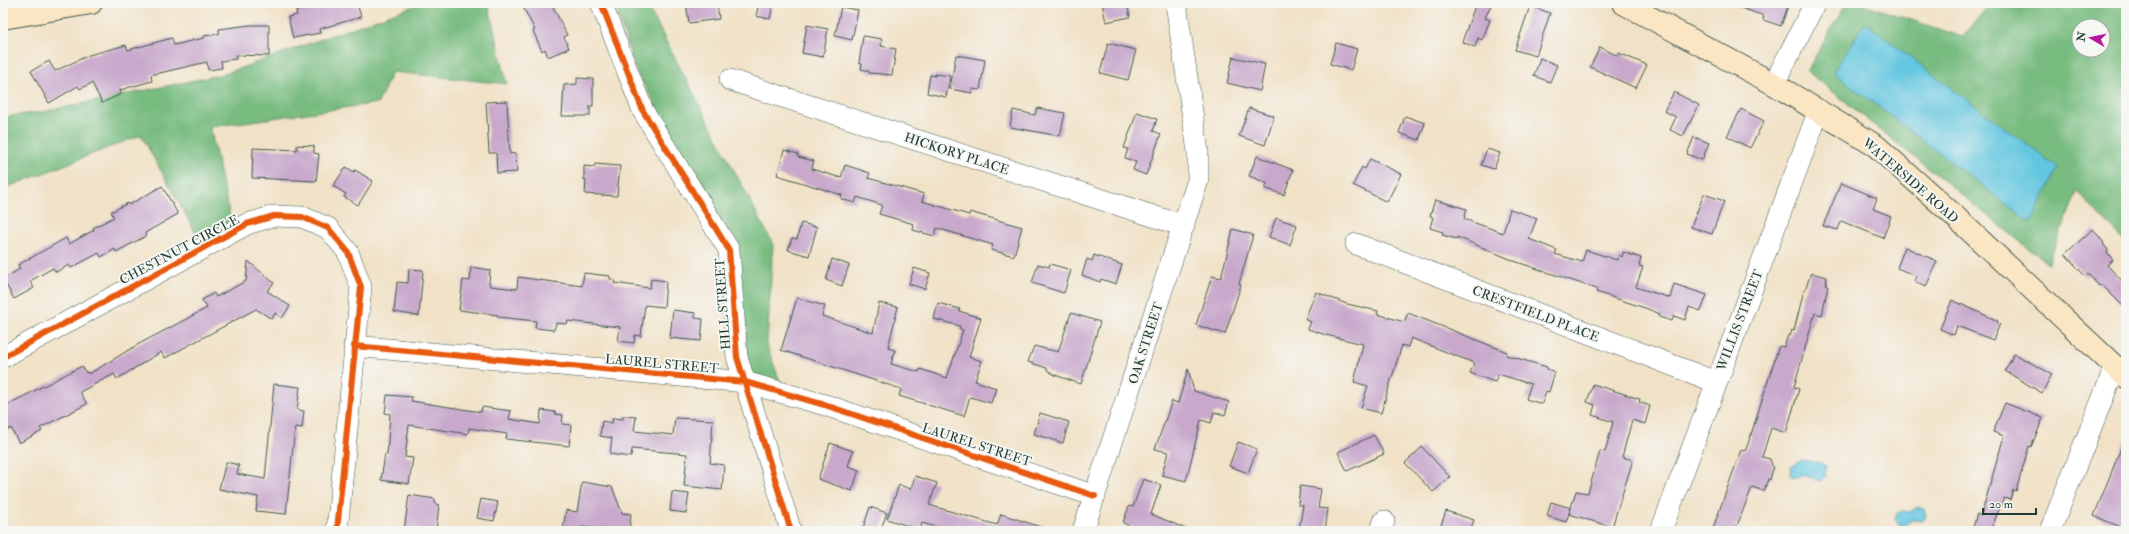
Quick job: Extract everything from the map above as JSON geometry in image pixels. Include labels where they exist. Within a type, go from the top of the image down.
[{"type":"main road","points":[[3,18],[91,3]]},
{"type":"main road","name":"WATERSIDE ROAD","points":[[1623,3],[1774,84],[1876,146],[1948,210],[2121,372]]},
{"type":"street","name":"HILL STREET","points":[[601,3],[643,112],[729,250],[737,357],[791,531]]},
{"type":"street","name":"OAK STREET","points":[[1083,531],[1198,180],[1198,152],[1176,3]]},
{"type":"street","points":[[1774,84],[1815,3]]},
{"type":"street","name":"HICKORY PLACE","points":[[730,80],[1184,226]]},
{"type":"street","name":"WILLIS STREET","points":[[1661,531],[1819,110]]},
{"type":"street","name":"CHESTNUT CIRCLE","points":[[3,357],[247,224],[274,216],[302,217],[328,228],[348,252],[361,287],[337,531]]},
{"type":"street","name":"CRESTFIELD PLACE","points":[[1356,244],[1716,382]]},
{"type":"street","name":"LAUREL STREET","points":[[354,346],[745,382],[825,405],[1095,496]]},
{"type":"street","points":[[2050,531],[2121,372]]},
{"type":"green space","points":[[422,3],[488,3],[507,84],[392,72],[378,103],[210,127],[232,225],[199,239],[141,135],[3,189],[3,117],[42,112],[224,74]]},
{"type":"green space","points":[[615,3],[646,3],[773,244],[767,346],[781,384],[751,379],[743,344],[736,247],[634,67]]},
{"type":"green space","points":[[1846,3],[1860,3],[1963,37],[1990,3],[2126,3],[2126,243],[2077,192],[2048,264],[1807,71]]},
{"type":"water","points":[[1865,23],[2058,168],[2031,223],[1833,72]]},
{"type":"water","points":[[1802,460],[1819,462],[1826,466],[1825,477],[1821,481],[1803,475],[1793,478],[1790,474],[1791,466]]},
{"type":"water","points":[[1917,507],[1924,509],[1926,517],[1923,521],[1912,520],[1904,526],[1900,525],[1895,520],[1897,513],[1903,511],[1910,512]]},
{"type":"building","points":[[314,3],[357,3],[361,17],[319,29],[320,33],[293,38],[288,17],[297,15],[296,11],[305,9],[304,5]]},
{"type":"building","points":[[521,3],[551,3],[567,35],[564,37],[569,48],[548,57],[545,49],[542,51],[533,31],[535,30]]},
{"type":"building","points":[[686,3],[717,3],[719,19],[689,23]]},
{"type":"building","points":[[759,3],[773,3],[770,19],[756,16]]},
{"type":"building","points":[[1102,3],[1127,3],[1130,17],[1106,22]]},
{"type":"building","points":[[1476,3],[1492,3],[1485,18],[1490,20],[1482,40],[1478,38],[1475,47],[1462,42]]},
{"type":"building","points":[[1733,3],[1789,3],[1781,26],[1763,20],[1764,16],[1733,5]]},
{"type":"building","points":[[1530,6],[1550,13],[1536,56],[1515,50]]},
{"type":"building","points":[[841,7],[858,10],[852,40],[835,36]]},
{"type":"building","points":[[250,25],[269,25],[269,56],[236,55],[236,59],[221,61],[222,68],[208,70],[207,62],[151,75],[152,81],[120,90],[121,94],[102,103],[92,83],[80,89],[78,86],[49,103],[31,71],[49,61],[55,71],[89,55],[126,45],[128,50],[172,38],[174,45],[204,38],[204,36],[219,34],[219,29]]},
{"type":"building","points":[[807,25],[828,29],[823,57],[802,53]]},
{"type":"building","points":[[863,36],[882,39],[881,46],[896,49],[892,75],[869,73],[869,71],[861,69],[862,64],[859,63]]},
{"type":"building","points":[[1108,43],[1136,50],[1128,80],[1100,73]]},
{"type":"building","points":[[1336,43],[1357,49],[1351,70],[1330,64]]},
{"type":"building","points":[[1600,47],[1618,56],[1619,53],[1647,65],[1636,88],[1590,67]]},
{"type":"building","points":[[956,55],[985,60],[980,90],[972,89],[972,93],[950,89]]},
{"type":"building","points":[[1233,57],[1265,64],[1260,91],[1227,83]]},
{"type":"building","points":[[1540,58],[1557,65],[1550,82],[1534,76]]},
{"type":"building","points":[[935,74],[950,76],[946,97],[927,93],[930,75],[935,76]]},
{"type":"building","points":[[577,78],[593,79],[593,106],[590,106],[590,116],[562,116],[564,85],[577,84]]},
{"type":"building","points":[[1674,92],[1699,105],[1683,136],[1670,130],[1676,117],[1664,111]]},
{"type":"building","points":[[507,101],[510,154],[516,153],[517,172],[497,173],[496,153],[489,153],[486,102]]},
{"type":"building","points":[[1037,108],[1065,113],[1060,136],[1010,127],[1013,110],[1035,115]]},
{"type":"building","points":[[1249,108],[1274,116],[1265,145],[1239,136]]},
{"type":"building","points":[[1741,109],[1764,121],[1750,148],[1727,136]]},
{"type":"building","points":[[1137,112],[1157,119],[1153,131],[1161,134],[1146,175],[1133,170],[1136,162],[1125,158],[1128,149],[1124,148]]},
{"type":"building","points":[[1405,116],[1425,123],[1419,140],[1399,133]]},
{"type":"building","points":[[1694,137],[1709,143],[1702,160],[1687,154]]},
{"type":"building","points":[[297,145],[314,146],[314,153],[319,154],[316,181],[252,178],[253,148],[297,150]]},
{"type":"building","points":[[1487,149],[1500,153],[1494,169],[1481,165]]},
{"type":"building","points":[[784,150],[798,154],[798,157],[814,161],[812,169],[841,178],[845,165],[870,173],[868,178],[924,194],[922,201],[969,215],[970,212],[1022,227],[1014,256],[991,250],[993,245],[937,228],[934,236],[913,230],[914,224],[879,214],[882,205],[857,197],[855,203],[841,199],[842,195],[777,175]]},
{"type":"building","points":[[1257,156],[1293,170],[1284,195],[1265,188],[1267,183],[1249,176]]},
{"type":"building","points":[[1370,159],[1401,174],[1387,202],[1353,185],[1362,167],[1365,169]]},
{"type":"building","points":[[595,164],[620,166],[617,196],[585,194],[586,180],[584,179],[584,166],[594,167]]},
{"type":"building","points":[[346,167],[354,172],[355,170],[373,181],[358,205],[344,197],[346,194],[333,186]]},
{"type":"building","points":[[1841,183],[1877,198],[1873,209],[1891,216],[1883,238],[1841,221],[1838,230],[1823,226]]},
{"type":"building","points":[[162,186],[178,214],[145,233],[146,236],[116,252],[115,249],[101,257],[99,253],[71,268],[69,265],[56,272],[53,268],[30,281],[34,288],[14,299],[3,279],[20,269],[18,265],[66,238],[69,244],[94,230],[93,228],[114,217],[111,212],[128,203],[129,205]]},
{"type":"building","points":[[1704,194],[1724,201],[1712,234],[1691,227]]},
{"type":"building","points":[[1435,200],[1467,209],[1464,219],[1503,233],[1510,209],[1537,218],[1529,239],[1557,250],[1555,254],[1582,262],[1586,250],[1617,260],[1619,255],[1622,257],[1623,252],[1641,258],[1639,266],[1643,267],[1636,287],[1670,298],[1674,284],[1707,295],[1701,311],[1689,307],[1685,320],[1674,316],[1672,321],[1659,317],[1660,314],[1648,309],[1596,292],[1597,289],[1517,262],[1457,237],[1457,239],[1442,235],[1443,232],[1430,228],[1433,217],[1430,216]]},
{"type":"building","points":[[1276,218],[1297,225],[1290,245],[1269,237]]},
{"type":"building","points":[[801,223],[817,227],[809,256],[788,250],[792,238],[797,239]]},
{"type":"building","points":[[1233,229],[1253,235],[1239,284],[1241,285],[1225,334],[1196,325],[1212,276],[1221,278]]},
{"type":"building","points":[[2093,229],[2104,243],[2103,244],[2108,250],[2107,252],[2113,260],[2107,265],[2126,285],[2126,309],[2101,284],[2099,286],[2088,274],[2085,276],[2065,254]]},
{"type":"building","points":[[1905,247],[1937,261],[1926,287],[1914,282],[1916,276],[1897,268]]},
{"type":"building","points":[[1094,255],[1122,265],[1116,284],[1101,279],[1100,282],[1082,275],[1087,259],[1092,261]]},
{"type":"building","points":[[832,259],[849,265],[842,286],[826,280]]},
{"type":"building","points":[[248,261],[274,283],[267,291],[290,306],[282,318],[275,313],[272,319],[256,309],[165,358],[161,352],[117,379],[114,374],[80,392],[87,404],[40,428],[42,431],[19,443],[11,428],[3,433],[3,407],[82,366],[86,373],[88,372],[89,374],[137,345],[207,308],[202,300],[214,293],[216,297],[246,281]]},
{"type":"building","points":[[1038,264],[1049,267],[1050,264],[1071,270],[1064,293],[1032,283]]},
{"type":"building","points":[[471,267],[490,270],[490,286],[517,289],[518,277],[582,286],[584,273],[610,276],[610,279],[615,280],[614,283],[650,288],[651,279],[666,281],[664,307],[645,305],[641,336],[635,335],[634,343],[618,341],[620,327],[568,321],[567,324],[556,323],[554,330],[535,328],[536,321],[498,317],[498,315],[459,310],[463,280],[470,281]]},
{"type":"building","points":[[914,268],[930,273],[925,289],[909,284]]},
{"type":"building","points":[[409,269],[423,270],[419,316],[394,312],[397,282],[408,283]]},
{"type":"building","points":[[1811,273],[1827,277],[1826,285],[1828,286],[1822,315],[1815,313],[1794,387],[1799,389],[1786,433],[1771,428],[1762,457],[1770,459],[1773,469],[1770,480],[1768,479],[1764,491],[1752,487],[1735,531],[1712,531],[1741,450],[1745,451],[1748,444],[1779,346],[1784,347],[1788,335],[1790,336],[1792,330],[1794,331],[1804,290]]},
{"type":"building","points":[[1316,292],[1347,304],[1378,311],[1377,314],[1404,322],[1408,313],[1507,352],[1506,355],[1547,367],[1547,369],[1555,372],[1549,392],[1546,391],[1542,404],[1526,399],[1531,384],[1498,374],[1495,382],[1470,373],[1474,363],[1411,338],[1408,347],[1402,345],[1381,413],[1361,408],[1368,386],[1354,382],[1363,344],[1308,329],[1311,322],[1305,319]]},
{"type":"building","points":[[797,298],[825,306],[822,316],[873,333],[879,303],[898,307],[888,348],[895,350],[891,364],[919,372],[920,369],[947,378],[963,330],[959,329],[960,326],[934,319],[938,303],[960,309],[959,311],[981,318],[969,357],[982,361],[975,381],[996,388],[991,403],[970,397],[964,416],[899,396],[901,389],[781,350]]},
{"type":"building","points":[[1952,300],[1998,321],[1997,323],[2000,324],[1993,340],[1957,326],[1954,335],[1940,329]]},
{"type":"building","points":[[673,310],[695,313],[695,318],[703,319],[701,341],[670,338]]},
{"type":"building","points":[[1071,313],[1100,322],[1081,384],[1055,375],[1047,370],[1047,368],[1028,362],[1034,346],[1058,352]]},
{"type":"building","points":[[2014,354],[2052,374],[2042,393],[2005,371]]},
{"type":"building","points":[[1188,369],[1194,391],[1229,402],[1225,415],[1214,412],[1211,423],[1201,420],[1186,481],[1162,475],[1168,452],[1155,449],[1172,401],[1178,403]]},
{"type":"building","points":[[274,384],[300,387],[297,410],[304,411],[302,428],[295,427],[286,514],[256,511],[258,497],[219,489],[226,462],[239,465],[237,474],[265,479]]},
{"type":"building","points":[[1593,384],[1640,399],[1639,402],[1650,406],[1645,424],[1632,420],[1622,457],[1633,460],[1612,527],[1569,514],[1576,491],[1588,493],[1600,451],[1605,452],[1613,422],[1592,415],[1595,405],[1587,402]]},
{"type":"building","points":[[387,395],[412,397],[411,401],[481,412],[482,407],[511,411],[509,419],[540,424],[541,410],[555,412],[555,414],[563,415],[562,424],[571,425],[569,446],[506,439],[507,434],[469,428],[468,434],[409,425],[405,457],[413,458],[409,484],[381,480],[385,454],[387,455],[390,414],[385,413]]},
{"type":"building","points":[[2005,403],[2043,418],[2031,447],[2029,446],[2016,491],[2013,490],[2010,500],[2004,498],[1990,531],[1972,531],[1977,514],[1981,516],[2004,436],[1993,432]]},
{"type":"building","points":[[1040,413],[1069,422],[1063,443],[1034,434]]},
{"type":"building","points":[[623,416],[636,417],[634,431],[673,435],[675,418],[713,420],[710,463],[724,465],[722,490],[684,486],[687,454],[632,449],[631,457],[610,454],[612,438],[600,436],[602,421],[612,423],[613,418],[623,419]]},
{"type":"building","points":[[1374,435],[1384,454],[1347,471],[1338,452]]},
{"type":"building","points":[[2126,438],[2126,529],[2094,516]]},
{"type":"building","points":[[1238,442],[1257,449],[1248,473],[1229,466]]},
{"type":"building","points":[[830,443],[853,451],[848,466],[859,470],[852,491],[818,479]]},
{"type":"building","points":[[1422,447],[1450,477],[1433,492],[1405,463]]},
{"type":"building","points":[[915,476],[937,483],[929,505],[997,525],[1001,514],[1044,528],[1044,531],[951,531],[922,523],[920,530],[887,519],[899,485],[911,489]]},
{"type":"building","points":[[1143,479],[1161,485],[1151,514],[1191,531],[1143,531],[1123,523],[1129,506],[1133,507]]},
{"type":"building","points":[[582,482],[612,487],[622,513],[631,514],[629,531],[582,527],[581,531],[563,531],[566,510],[577,512]]},
{"type":"building","points":[[1300,486],[1321,489],[1318,508],[1328,509],[1325,531],[1299,531],[1303,505],[1298,505]]},
{"type":"building","points":[[672,492],[689,494],[686,513],[670,511]]},
{"type":"building","points":[[409,495],[435,499],[435,504],[439,505],[436,531],[404,531]]},
{"type":"building","points":[[481,499],[498,502],[494,521],[477,518]]},
{"type":"building","points":[[1551,502],[1571,508],[1566,522],[1547,516]]},
{"type":"building","points":[[870,507],[887,513],[880,531],[862,531]]},
{"type":"building","points":[[1446,511],[1474,520],[1470,531],[1439,531]]},
{"type":"cycle path","points":[[601,3],[643,111],[729,250],[737,357],[791,531]]},
{"type":"cycle path","points":[[3,357],[247,224],[274,216],[302,217],[328,228],[348,252],[361,287],[337,531]]},
{"type":"cycle path","points":[[354,346],[745,382],[825,405],[1095,496]]}]
